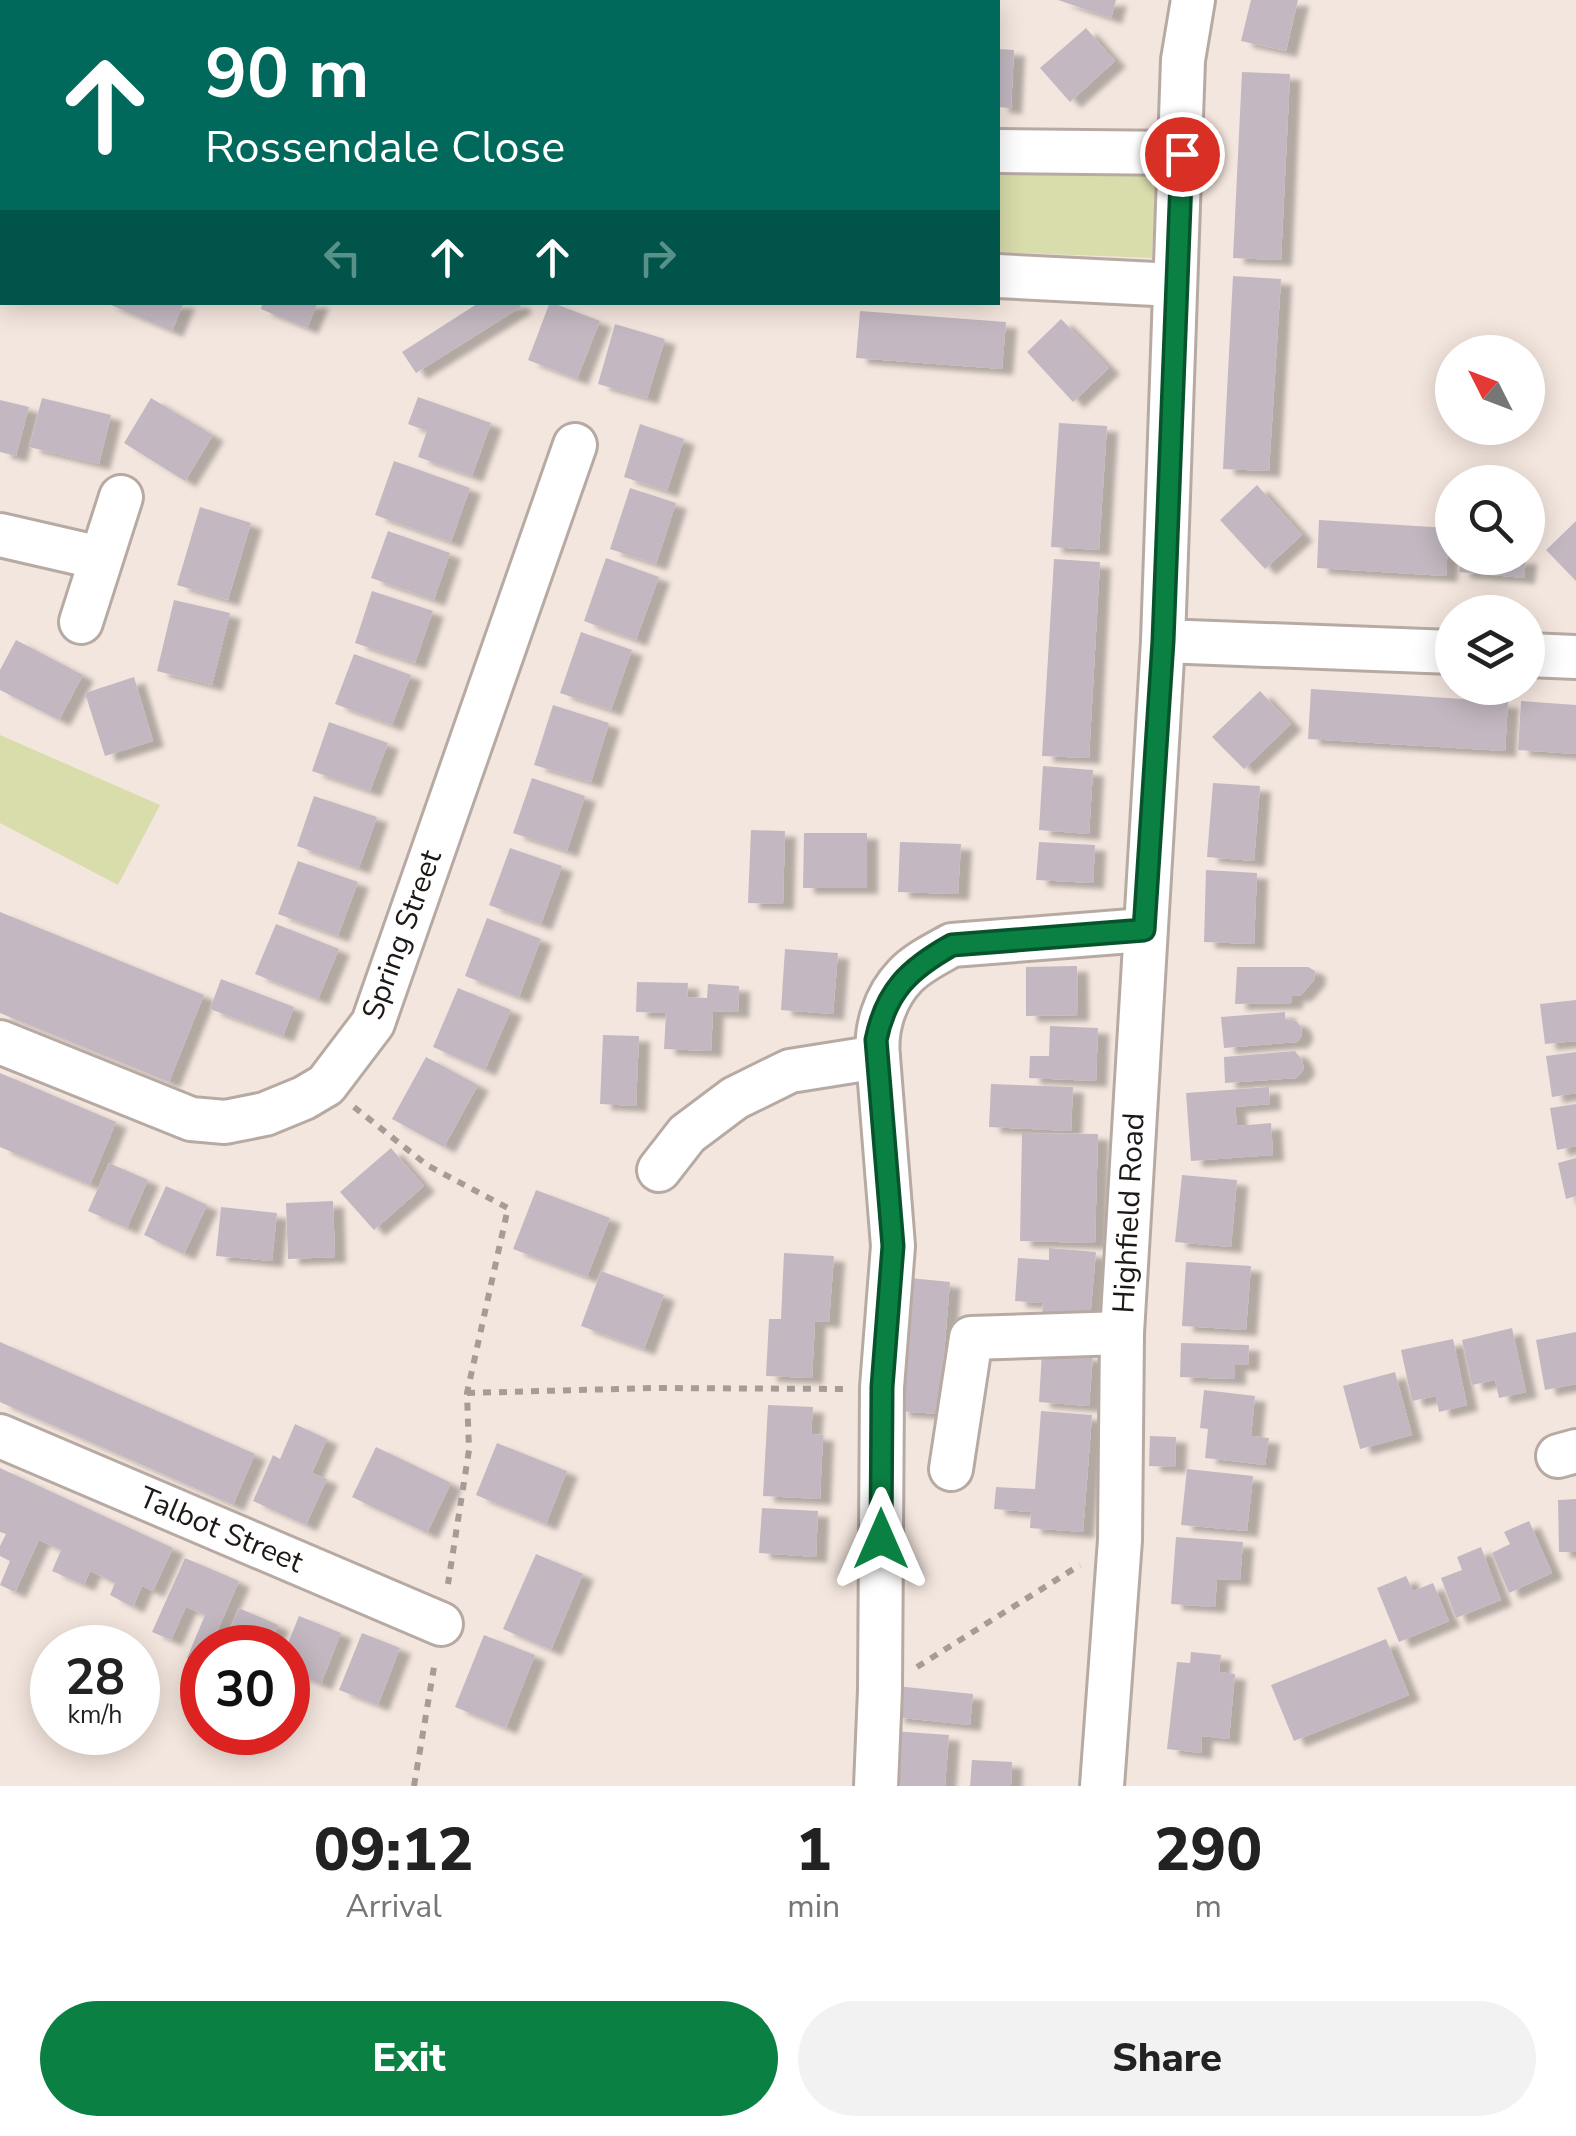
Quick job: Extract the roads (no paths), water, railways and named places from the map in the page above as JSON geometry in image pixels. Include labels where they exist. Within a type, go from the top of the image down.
[{"type":"street","name":"Highfield Road","points":[[1102,1786],[1120,1540],[1122,1333],[1163,641],[1183,60],[1192,0]]},
{"type":"street","points":[[1000,151],[1182,154]]},
{"type":"street","points":[[1000,276],[1175,285]]},
{"type":"street","name":"Spring Street","points":[[0,1042],[191,1119],[225,1122],[264,1114],[326,1085],[373,1023],[575,445]]},
{"type":"street","points":[[81,622],[121,497]]},
{"type":"street","points":[[0,536],[100,558]]},
{"type":"street","points":[[1163,641],[1435,651]]},
{"type":"street","points":[[1545,656],[1576,657]]},
{"type":"street","points":[[876,1786],[882,1387],[893,1246],[876,1040],[880,1018],[904,976],[952,945],[1144,930]]},
{"type":"street","points":[[659,1170],[687,1134],[735,1098],[790,1071],[878,1057]]},
{"type":"street","points":[[951,1469],[971,1338],[1122,1333]]},
{"type":"street","name":"Talbot Street","points":[[0,1436],[441,1624]]}]
